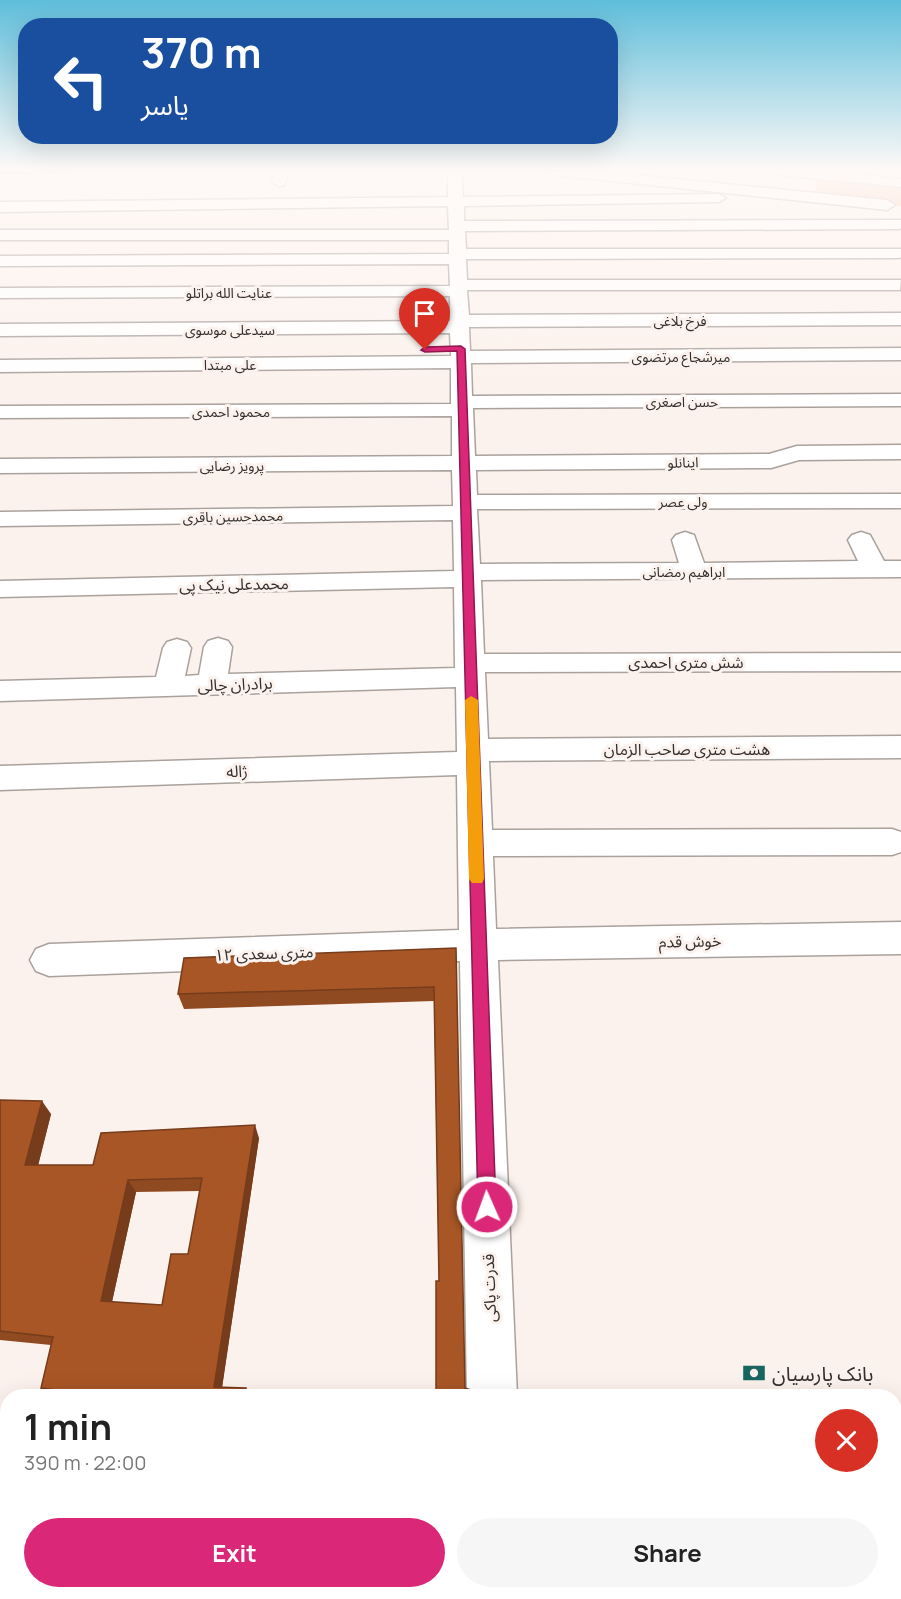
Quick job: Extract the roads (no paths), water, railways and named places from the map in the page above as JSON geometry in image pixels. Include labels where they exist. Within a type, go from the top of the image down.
[{"type":"street","points":[[152,246],[457,267],[559,246]]},
{"type":"street","points":[[430,246],[457,267],[520,290],[604,291],[900,285],[899,246]]},
{"type":"street","points":[[457,267],[538,246]]},
{"type":"street","points":[[0,261],[457,267],[899,253]]},
{"type":"street","points":[[425,350],[457,267]]},
{"type":"street","name":"عنایت الله براتلو","points":[[0,293],[406,300],[457,267]]},
{"type":"street","name":"فرخ بلاغی","points":[[457,267],[901,319]]},
{"type":"street","name":"سیدعلی موسوی","points":[[0,330],[457,267]]},
{"type":"street","name":"میرشجاع مرتضوی","points":[[457,267],[901,354]]},
{"type":"street","name":"علی مبتدا","points":[[0,366],[457,267]]},
{"type":"street","name":"قدرت پاکی","points":[[457,267],[492,1389]]},
{"type":"street","points":[[56,412],[69,389]]},
{"type":"street","name":"حسن اصغری","points":[[462,406],[901,400]]},
{"type":"street","name":"محمود احمدی","points":[[0,412],[462,406]]},
{"type":"street","name":"اینانلو","points":[[464,464],[771,461],[797,453],[901,452]]},
{"type":"street","name":"پرویز رضایی","points":[[0,466],[464,464]]},
{"type":"street","name":"ولی عصر","points":[[465,507],[901,501]]},
{"type":"street","name":"محمدحسین باقری","points":[[0,519],[465,507]]},
{"type":"street","points":[[685,540],[694,571]]},
{"type":"street","points":[[861,540],[875,570]]},
{"type":"street","name":"ابراهیم رمضانی","points":[[467,576],[901,569]]},
{"type":"street","name":"محمدعلی نیک پی","points":[[0,589],[467,576]]},
{"type":"street","points":[[212,685],[218,647]]},
{"type":"street","points":[[168,686],[177,648]]},
{"type":"street","name":"شش متری احمدی","points":[[470,670],[901,662]]},
{"type":"street","name":"برادران چالی","points":[[0,691],[212,685],[470,670]]},
{"type":"street","name":"هشت متری صاحب الزمان","points":[[473,757],[901,747]]},
{"type":"street","name":"ژاله","points":[[0,778],[473,757]]},
{"type":"street","points":[[476,843],[892,842]]},
{"type":"street","name":"خوش قدم","points":[[479,945],[901,938]]},
{"type":"street","name":"۱۲ متری سعدی","points":[[49,960],[479,945]]},
{"type":"place","name":"بانک پارسیان","points":[[754,1373]]}]
